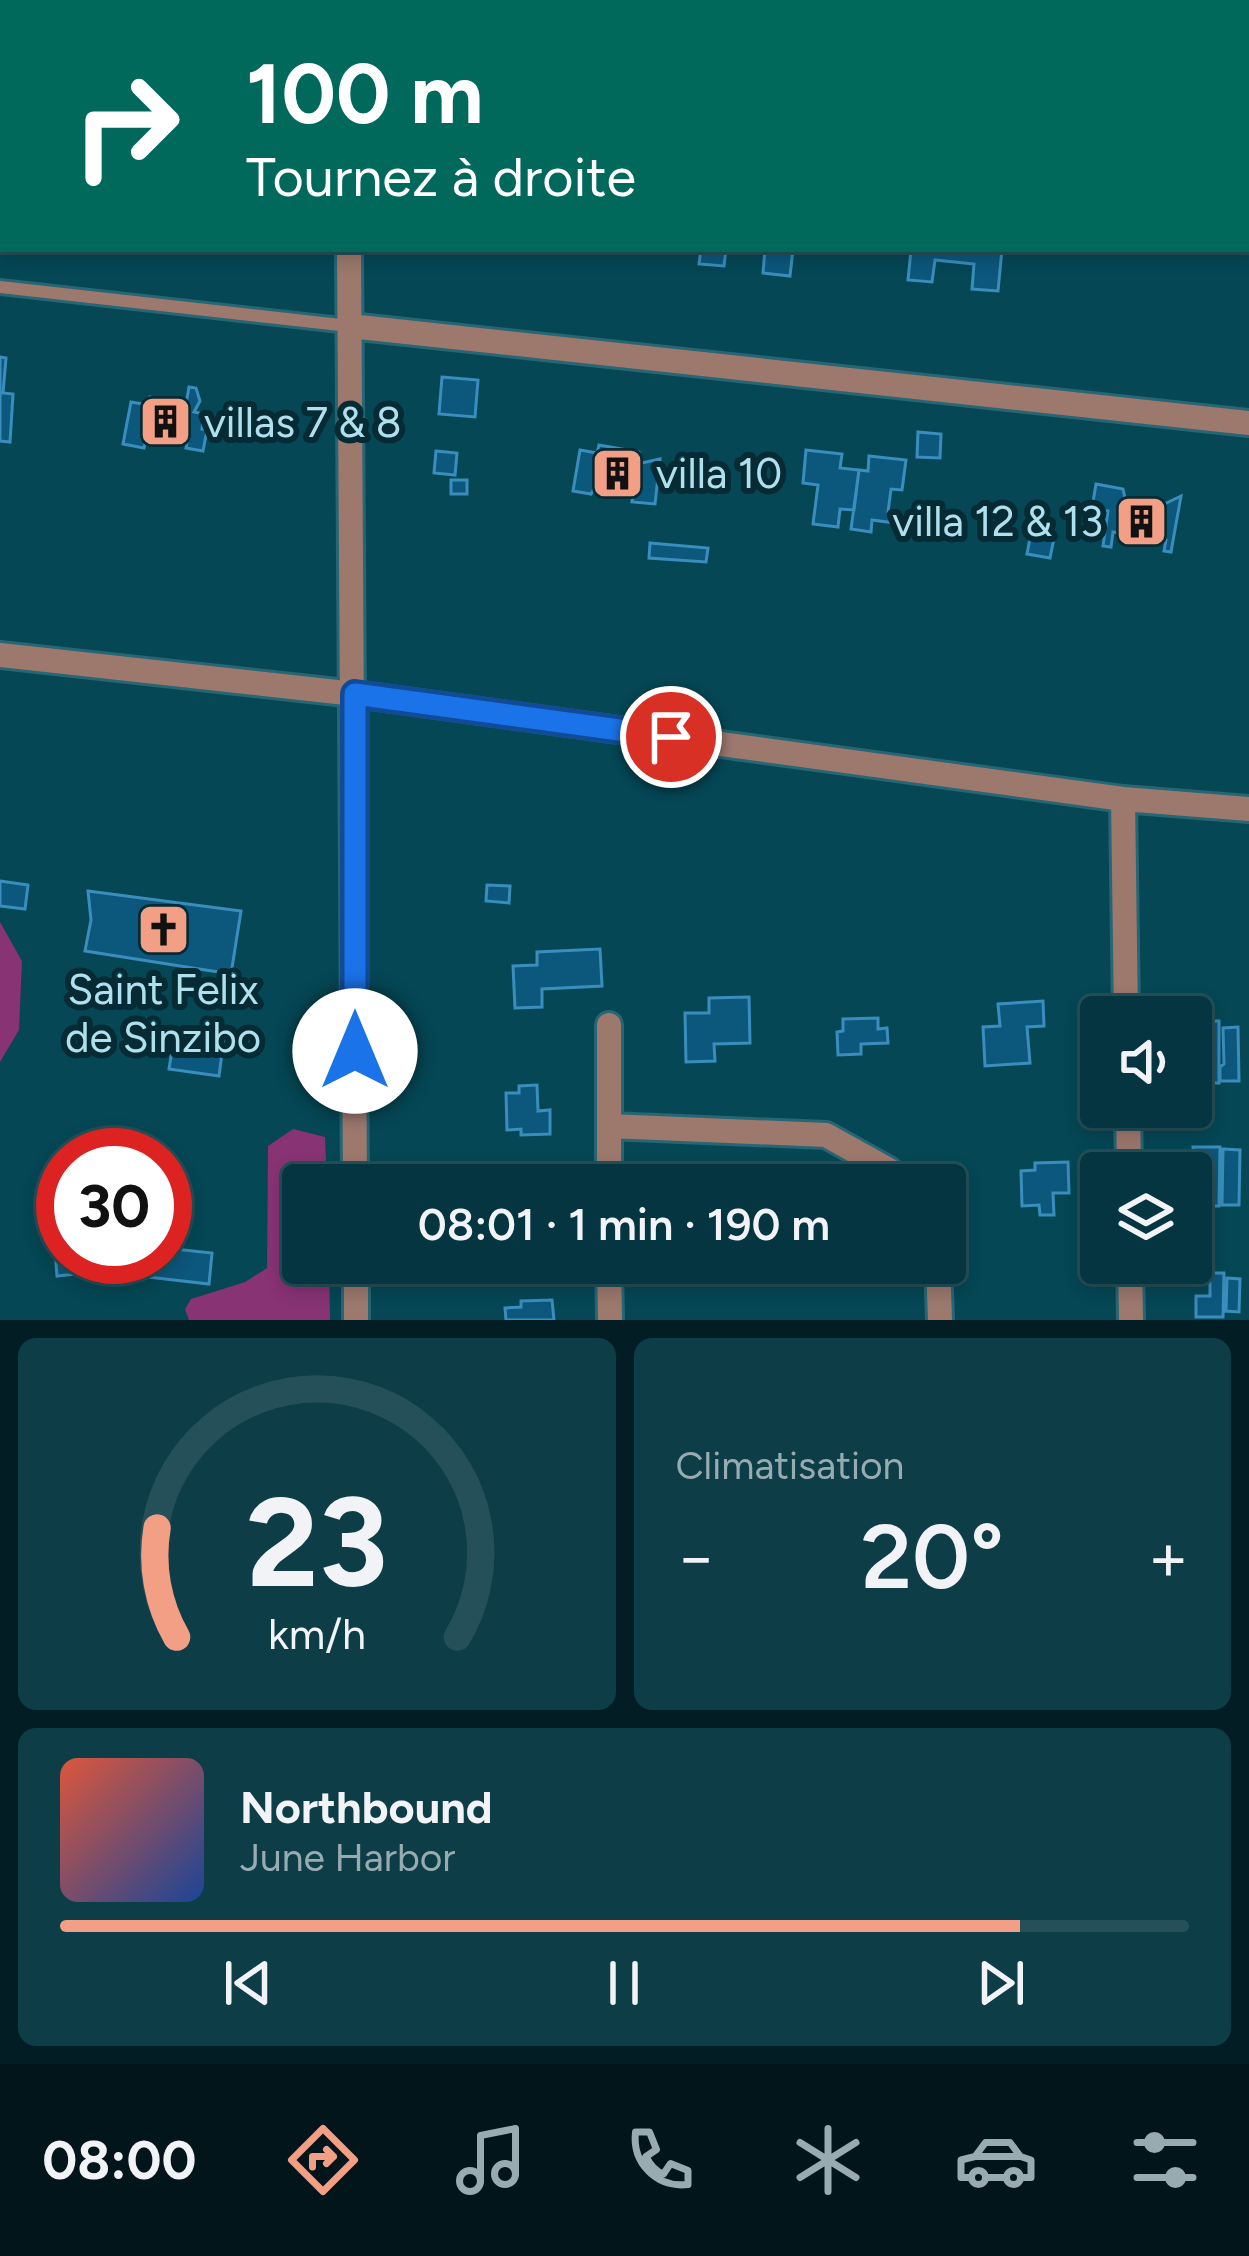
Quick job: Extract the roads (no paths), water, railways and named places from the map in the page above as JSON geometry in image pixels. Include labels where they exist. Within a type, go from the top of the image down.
[{"type":"street","points":[[349,252],[356,1164]]},
{"type":"street","points":[[350,326],[1249,423]]},
{"type":"street","points":[[0,655],[355,694],[1124,799],[1249,809]]},
{"type":"street","points":[[1124,799],[1126,996]]},
{"type":"street","points":[[609,1024],[609,1164]]},
{"type":"street","points":[[609,1126],[826,1135],[878,1164]]},
{"type":"street","points":[[356,1284],[356,1320]]},
{"type":"street","points":[[609,1284],[610,1320]]},
{"type":"street","points":[[939,1284],[940,1320]]},
{"type":"street","points":[[1130,1284],[1130,1320]]},
{"type":"lane","points":[[0,287],[350,326]]},
{"type":"place","name":"villas 7 & 8","points":[[165,422]]},
{"type":"place","name":"villa 10","points":[[617,473]]},
{"type":"place","name":"villa 12 & 13","points":[[1142,521]]},
{"type":"place","name":"Saint Felix de Sinzibo","points":[[163,930]]}]
